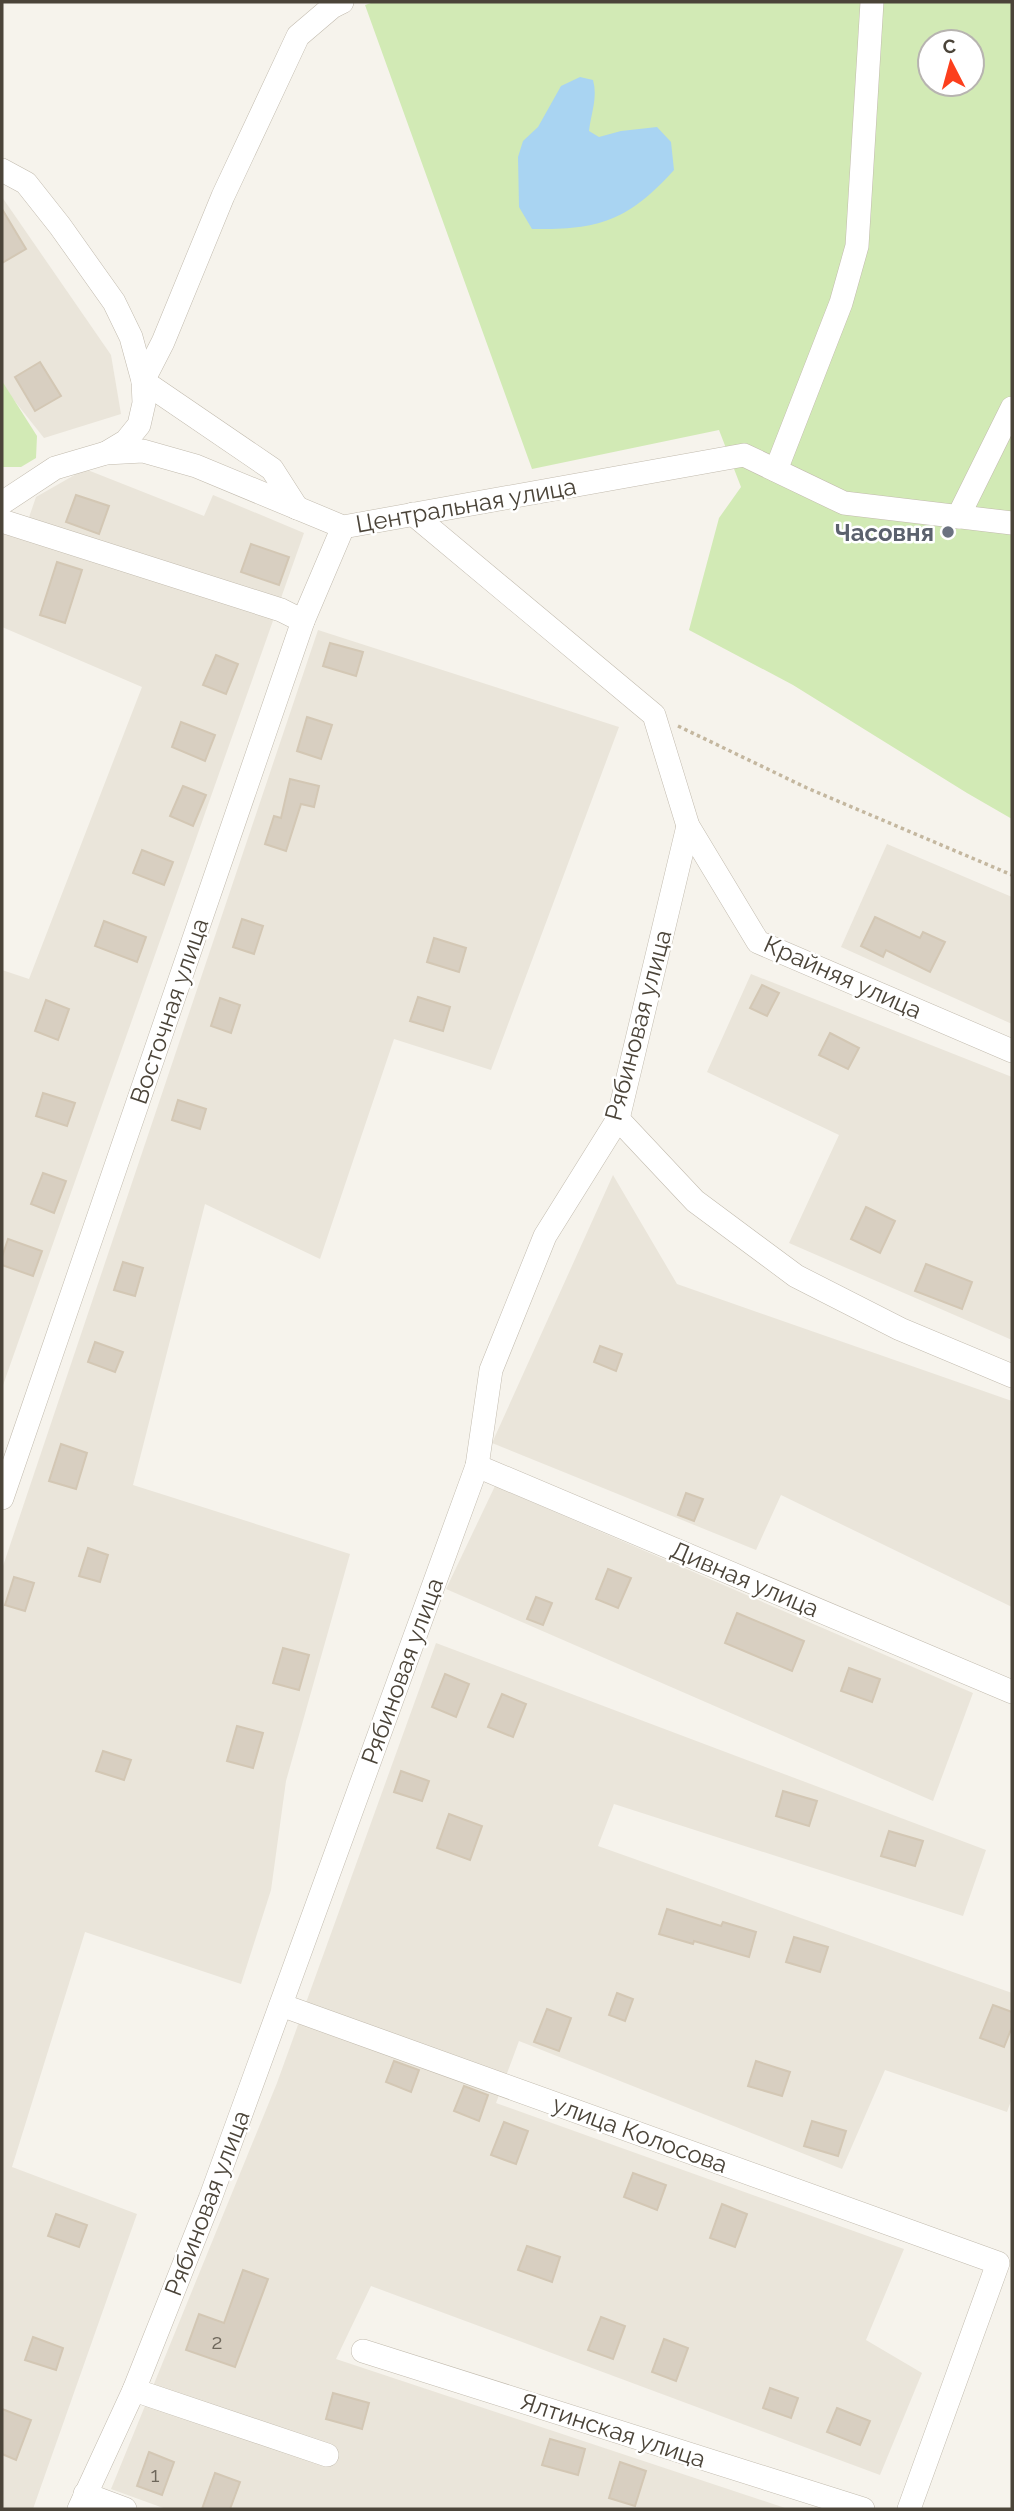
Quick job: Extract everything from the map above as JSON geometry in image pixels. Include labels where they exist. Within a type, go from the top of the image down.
[{"type":"street","points":[[143,381],[163,342],[223,196],[298,36],[332,7],[342,2]]},
{"type":"street","points":[[872,2],[857,246],[841,303],[776,470],[844,503],[1012,523]]},
{"type":"street","points":[[2,170],[26,183],[60,226],[114,302],[131,337],[143,381],[144,403],[139,425],[126,441],[106,453]]},
{"type":"street","points":[[143,381],[272,469],[298,508]]},
{"type":"street","points":[[958,517],[1012,408]]},
{"type":"street","name":"Центральная улица","points":[[2,503],[55,468],[106,453],[143,451],[196,467],[343,527],[744,454],[776,470]]},
{"type":"street","points":[[413,514],[654,715]]},
{"type":"street","points":[[2,521],[281,610],[303,621]]},
{"type":"street","name":"Восточная улица","points":[[2,1498],[303,621],[343,527]]},
{"type":"street","name":"Крайняя улица","points":[[654,715],[688,826],[758,942],[1012,1051]]},
{"type":"street","name":"Рябиновая улица","points":[[82,2502],[134,2390],[210,2199],[477,1466],[491,1370],[545,1236],[618,1119],[688,826]]},
{"type":"street","points":[[618,1119],[695,1200],[796,1276],[900,1329],[1012,1376]]},
{"type":"street","name":"Дивная улица","points":[[477,1466],[1012,1692]]},
{"type":"street","name":"улица Колосова","points":[[281,2005],[998,2263],[909,2509]]},
{"type":"street","name":"Ялтинская улица","points":[[363,2351],[863,2509]]},
{"type":"street","points":[[134,2390],[327,2455]]},
{"type":"street","points":[[82,2502],[125,2509]]},
{"type":"path","points":[[654,715],[807,788],[1012,876]]},
{"type":"shaded area","points":[[2,197],[111,355],[121,414],[44,438],[2,385]]},
{"type":"shaded area","points":[[85,469],[204,516],[213,495],[304,533],[2,1388],[2,970],[29,979],[142,687],[2,627],[2,532],[26,526],[36,497]]},
{"type":"shaded area","points":[[318,630],[619,727],[491,1070],[394,1039],[320,1259],[205,1204],[133,1485],[350,1554],[286,1781],[271,1890],[241,1984],[85,1932],[12,2167],[137,2214],[33,2509],[2,2509],[2,1569]]},
{"type":"shaded area","points":[[887,844],[1012,897],[1012,1024],[841,947]]},
{"type":"shaded area","points":[[751,974],[1012,1077],[1012,1340],[789,1243],[839,1135],[707,1072]]},
{"type":"shaded area","points":[[613,1175],[677,1284],[1012,1401],[1012,1607],[781,1495],[756,1550],[492,1443]]},
{"type":"shaded area","points":[[495,1486],[973,1693],[933,1801],[446,1589]]},
{"type":"shaded area","points":[[436,1643],[986,1850],[963,1916],[614,1804],[598,1846],[1012,1993],[1012,2098],[1007,2112],[885,2070],[842,2169],[519,2041],[496,2103],[904,2249],[866,2340],[922,2373],[880,2475],[371,2286],[336,2359],[788,2509],[166,2509],[111,2489],[277,2083]]},
{"type":"green space","points":[[374,2],[1012,2],[1012,819],[793,685],[689,630],[719,518],[741,487],[719,430],[532,469],[365,5]]},
{"type":"green space","points":[[2,381],[37,436],[36,458],[21,467],[2,467]]},
{"type":"water","points":[[580,77],[593,80],[594,99],[589,131],[599,137],[621,131],[657,127],[671,142],[674,170],[642,201],[611,219],[576,227],[532,229],[519,207],[518,157],[523,141],[538,127],[561,86]]},
{"type":"building","points":[[2,209],[26,249],[2,263]]},
{"type":"building","points":[[40,362],[61,396],[35,411],[15,377]]},
{"type":"building","points":[[76,495],[109,506],[99,534],[66,522]]},
{"type":"building","points":[[251,544],[289,557],[279,585],[241,572]]},
{"type":"building","points":[[57,562],[82,570],[65,623],[40,615]]},
{"type":"building","points":[[330,643],[363,652],[356,676],[323,666]]},
{"type":"building","points":[[216,655],[238,664],[226,694],[203,685]]},
{"type":"building","points":[[307,717],[332,725],[321,759],[297,751]]},
{"type":"building","points":[[181,722],[215,735],[205,761],[172,747]]},
{"type":"building","points":[[290,779],[319,786],[314,807],[301,804],[286,851],[265,844],[274,816],[281,818]]},
{"type":"building","points":[[183,786],[206,795],[193,826],[170,816]]},
{"type":"building","points":[[142,850],[173,862],[164,885],[133,873]]},
{"type":"building","points":[[875,917],[920,938],[923,932],[945,942],[930,972],[886,950],[883,957],[861,946]]},
{"type":"building","points":[[242,919],[263,926],[254,954],[233,947]]},
{"type":"building","points":[[104,921],[146,937],[137,962],[95,946]]},
{"type":"building","points":[[434,938],[466,948],[459,972],[427,962]]},
{"type":"building","points":[[762,985],[779,993],[767,1016],[750,1008]]},
{"type":"building","points":[[418,997],[450,1007],[443,1031],[410,1021]]},
{"type":"building","points":[[220,998],[240,1005],[231,1033],[211,1026]]},
{"type":"building","points":[[46,1000],[69,1009],[58,1040],[35,1031]]},
{"type":"building","points":[[830,1033],[859,1048],[848,1069],[819,1055]]},
{"type":"building","points":[[43,1093],[75,1103],[67,1126],[36,1116]]},
{"type":"building","points":[[178,1100],[206,1109],[200,1129],[172,1120]]},
{"type":"building","points":[[43,1173],[66,1181],[54,1213],[31,1204]]},
{"type":"building","points":[[866,1207],[895,1221],[880,1253],[851,1239]]},
{"type":"building","points":[[8,1239],[42,1251],[33,1276],[2,1265]]},
{"type":"building","points":[[123,1262],[143,1268],[135,1296],[114,1290]]},
{"type":"building","points":[[926,1264],[972,1282],[962,1309],[915,1291]]},
{"type":"building","points":[[95,1342],[123,1352],[115,1372],[88,1362]]},
{"type":"building","points":[[600,1346],[622,1354],[616,1371],[594,1362]]},
{"type":"building","points":[[61,1444],[87,1453],[76,1489],[49,1481]]},
{"type":"building","points":[[686,1493],[703,1499],[694,1521],[678,1515]]},
{"type":"building","points":[[88,1548],[108,1555],[100,1582],[79,1576]]},
{"type":"building","points":[[608,1569],[631,1578],[618,1608],[596,1599]]},
{"type":"building","points":[[14,1577],[34,1583],[25,1611],[5,1605]]},
{"type":"building","points":[[536,1597],[552,1603],[543,1625],[527,1619]]},
{"type":"building","points":[[737,1613],[804,1641],[792,1671],[725,1643]]},
{"type":"building","points":[[283,1648],[309,1655],[299,1690],[273,1683]]},
{"type":"building","points":[[849,1668],[880,1679],[872,1702],[841,1691]]},
{"type":"building","points":[[445,1674],[469,1684],[456,1717],[432,1707]]},
{"type":"building","points":[[502,1694],[526,1704],[513,1737],[488,1727]]},
{"type":"building","points":[[237,1726],[263,1733],[253,1768],[227,1761]]},
{"type":"building","points":[[103,1751],[131,1760],[124,1780],[96,1771]]},
{"type":"building","points":[[401,1771],[429,1781],[422,1801],[394,1792]]},
{"type":"building","points":[[783,1791],[817,1801],[809,1826],[776,1816]]},
{"type":"building","points":[[449,1814],[482,1826],[470,1860],[437,1848]]},
{"type":"building","points":[[889,1831],[923,1841],[915,1866],[881,1856]]},
{"type":"building","points":[[667,1909],[721,1926],[723,1922],[756,1932],[749,1957],[659,1934]]},
{"type":"building","points":[[794,1937],[828,1947],[820,1972],[786,1962]]},
{"type":"building","points":[[617,1993],[633,1999],[625,2021],[609,2015]]},
{"type":"building","points":[[993,2005],[1012,2012],[1012,2027],[1004,2047],[980,2038]]},
{"type":"building","points":[[547,2009],[571,2018],[559,2051],[534,2042]]},
{"type":"building","points":[[394,2061],[419,2070],[411,2092],[386,2082]]},
{"type":"building","points":[[756,2061],[790,2072],[782,2096],[748,2086]]},
{"type":"building","points":[[464,2086],[488,2095],[479,2121],[454,2111]]},
{"type":"building","points":[[812,2121],[846,2131],[838,2156],[804,2146]]},
{"type":"building","points":[[504,2122],[528,2131],[516,2164],[491,2155]]},
{"type":"building","points":[[633,2173],[666,2185],[657,2210],[624,2197]]},
{"type":"building","points":[[722,2204],[747,2214],[735,2247],[710,2238]]},
{"type":"building","points":[[56,2214],[87,2225],[79,2247],[48,2236]]},
{"type":"building","points":[[527,2246],[560,2257],[552,2282],[518,2270]]},
{"type":"building","points":[[243,2270],[268,2279],[235,2367],[186,2350],[199,2314],[224,2323]]},
{"type":"building","points":[[601,2317],[625,2326],[613,2359],[588,2350]]},
{"type":"building","points":[[33,2337],[63,2348],[56,2370],[25,2360]]},
{"type":"building","points":[[664,2339],[688,2348],[676,2381],[652,2372]]},
{"type":"building","points":[[770,2388],[798,2398],[791,2418],[763,2408]]},
{"type":"building","points":[[333,2393],[369,2403],[362,2429],[326,2419]]},
{"type":"building","points":[[837,2408],[870,2421],[860,2445],[827,2432]]},
{"type":"building","points":[[2,2409],[31,2420],[16,2460],[2,2454]]},
{"type":"building","points":[[550,2439],[585,2449],[578,2475],[542,2465]]},
{"type":"building","points":[[149,2452],[174,2462],[162,2495],[137,2486]]},
{"type":"building","points":[[620,2462],[646,2471],[635,2506],[609,2498]]},
{"type":"building","points":[[215,2473],[240,2482],[230,2509],[202,2509]]},
{"type":"place","name":"Часовня","points":[[948,532]]}]
